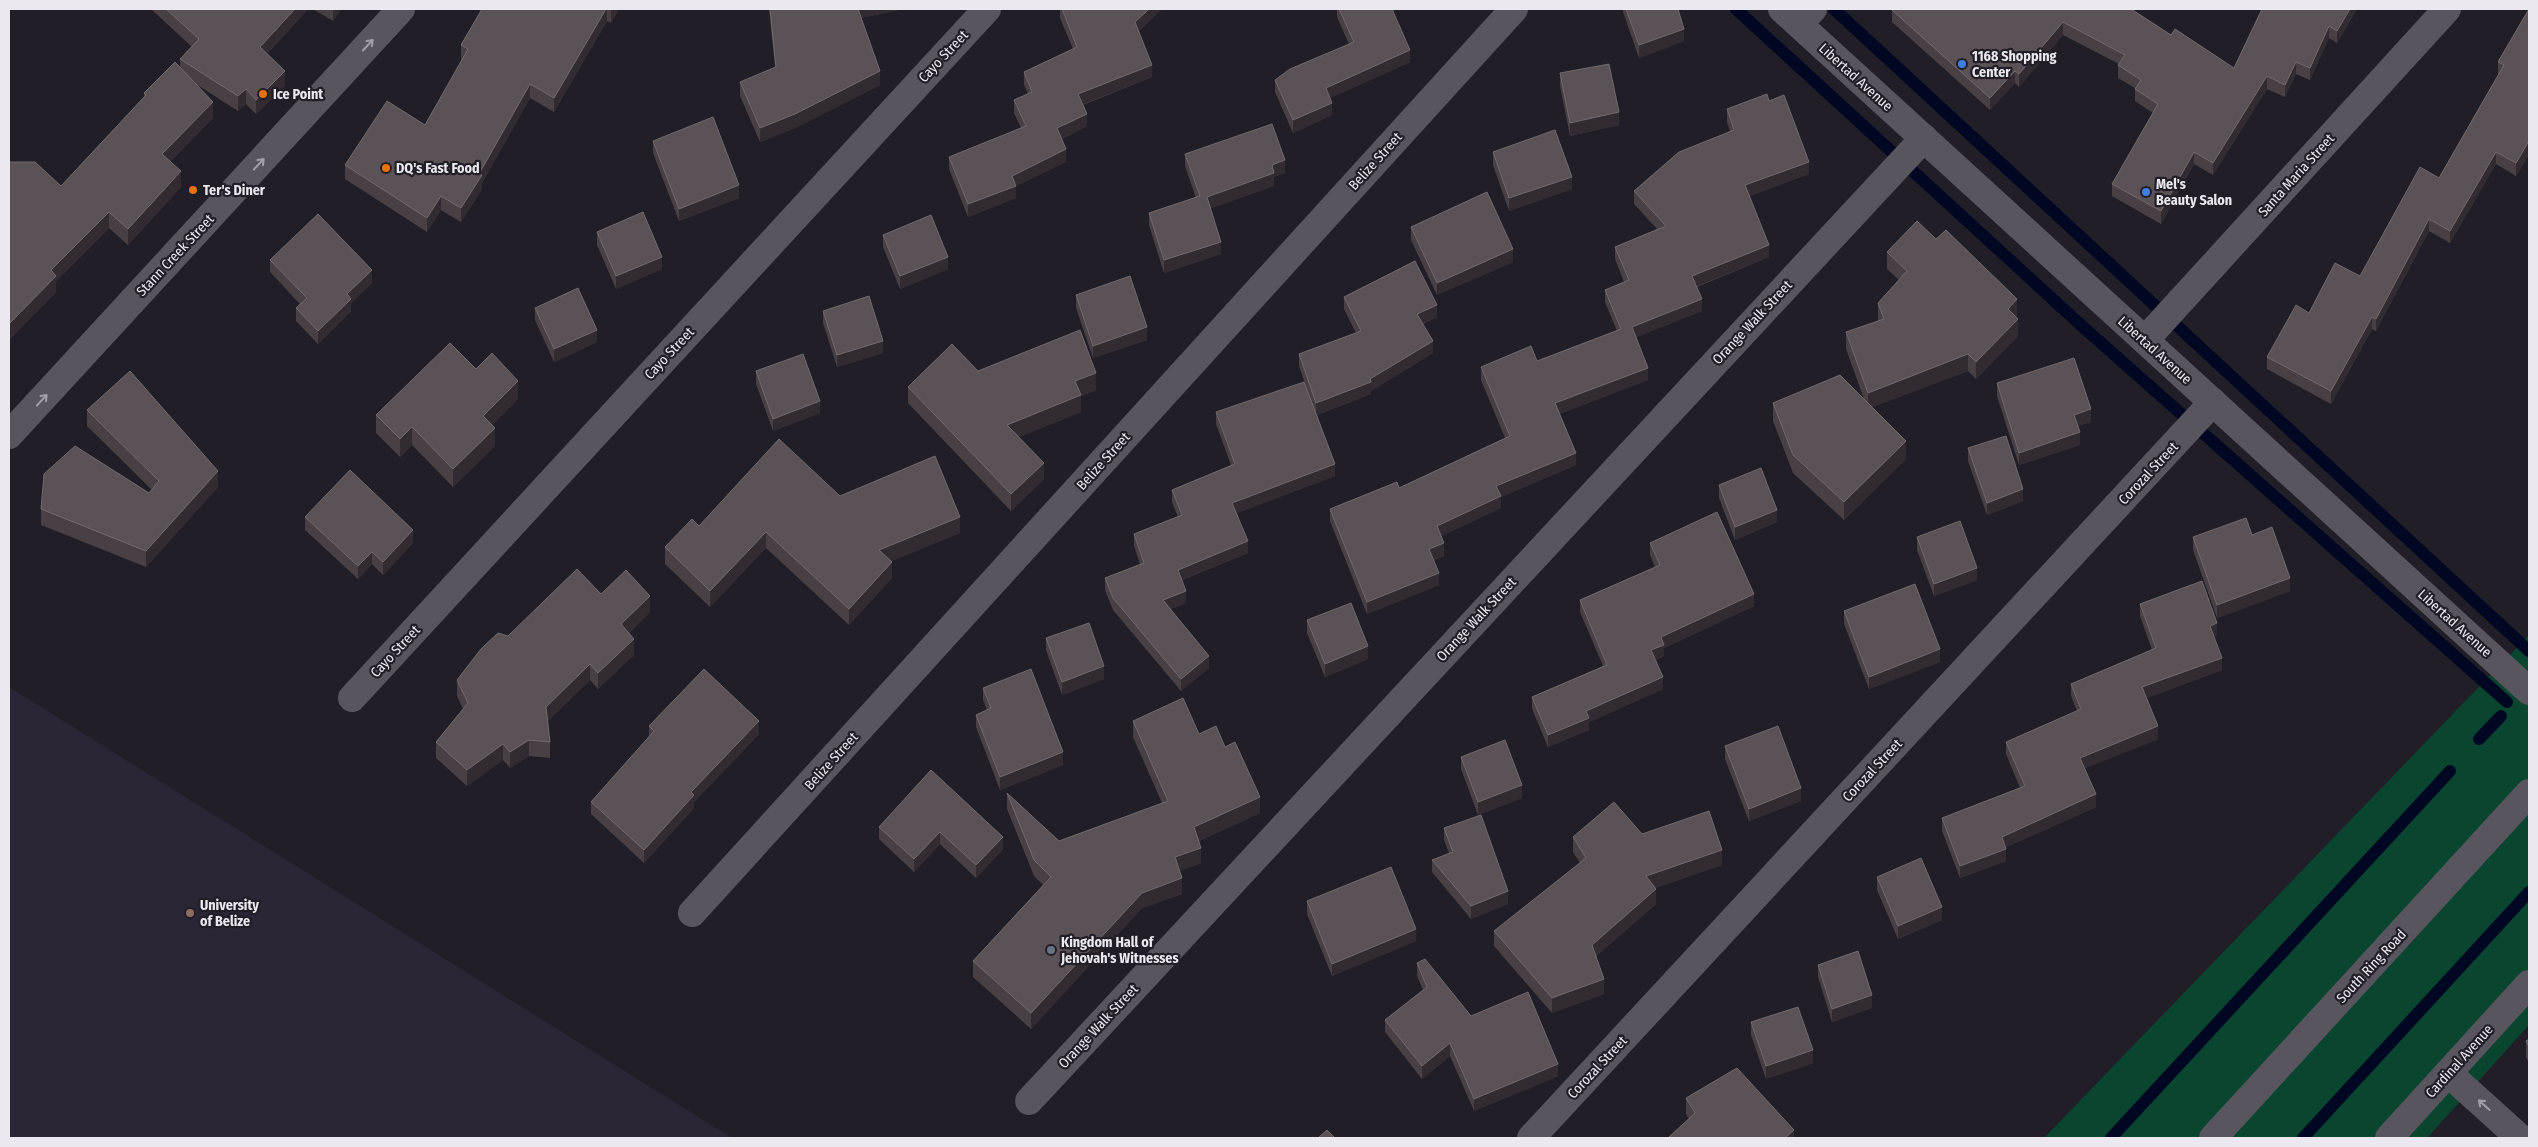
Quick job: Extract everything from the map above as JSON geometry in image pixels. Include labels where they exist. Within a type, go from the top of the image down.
[{"type":"street","name":"Stann Creek Street","points":[[9,436],[401,9]]},
{"type":"street","name":"Cayo Street","points":[[352,698],[987,9]]},
{"type":"street","name":"Belize Street","points":[[692,913],[1514,9]]},
{"type":"street","name":"Santa Maria Street","points":[[2145,340],[2447,9]]},
{"type":"street","name":"Libertad Avenue","points":[[1798,14],[1924,138],[2529,690]]},
{"type":"street","name":"Orange Walk Street","points":[[1029,1100],[1924,138]]},
{"type":"street","name":"Corozal Street","points":[[1531,1138],[2213,402]]},
{"type":"street","name":"South Ring Road","points":[[2219,1136],[2529,794]]},
{"type":"street","name":"Cardinal Avenue","points":[[2389,1138],[2529,984]]},
{"type":"street","points":[[2448,1073],[2520,1138]]},
{"type":"shaded area","name":"University of Belize","points":[[9,687],[732,1138],[9,1138]]},
{"type":"green space","points":[[2529,635],[2529,1025],[2427,1138],[2044,1138]]},
{"type":"building","points":[[166,9],[295,9],[260,47],[285,71],[256,100],[246,89],[238,96],[180,59],[199,39]]},
{"type":"building","points":[[482,9],[606,9],[554,98],[530,84],[479,174],[482,175],[461,208],[441,196],[427,218],[345,165],[387,101],[425,125],[468,49],[461,45]]},
{"type":"building","points":[[770,9],[858,9],[880,71],[795,114],[760,128],[740,82],[776,67]]},
{"type":"building","points":[[1062,9],[1149,9],[1135,22],[1152,65],[1078,94],[1087,114],[1057,128],[1066,149],[1012,176],[1016,186],[968,204],[949,157],[1026,126],[1014,100],[1032,92],[1024,72],[1077,47]]},
{"type":"building","points":[[1339,9],[1392,9],[1410,50],[1326,88],[1332,103],[1293,120],[1275,80],[1290,69],[1354,42]]},
{"type":"building","points":[[1626,9],[1678,9],[1684,29],[1639,45]]},
{"type":"building","points":[[1893,9],[2131,9],[2171,35],[2175,29],[2234,68],[2262,9],[2350,9],[2337,31],[2329,26],[2310,68],[2296,62],[2285,85],[2267,76],[2213,163],[2194,152],[2161,211],[2112,184],[2158,104],[2135,89],[2141,80],[2118,65],[2125,55],[2063,22],[2019,74],[2015,71],[1990,98]]},
{"type":"building","points":[[2529,9],[2529,141],[2516,163],[2496,152],[2450,231],[2429,219],[2376,319],[2372,317],[2331,391],[2267,357],[2296,305],[2309,313],[2335,263],[2360,276],[2420,167],[2439,178],[2504,65],[2498,62]]},
{"type":"building","points":[[175,62],[213,102],[162,154],[181,171],[128,229],[109,212],[51,270],[56,276],[9,324],[9,162],[35,162],[61,186],[146,95],[144,93]]},
{"type":"building","points":[[1609,64],[1619,112],[1570,123],[1560,73]]},
{"type":"building","points":[[1767,94],[1769,101],[1784,95],[1809,162],[1745,185],[1769,245],[1692,276],[1702,299],[1632,327],[1648,368],[1555,403],[1576,453],[1496,486],[1501,496],[1437,526],[1444,543],[1429,549],[1439,573],[1367,602],[1330,509],[1397,482],[1399,488],[1510,436],[1481,367],[1531,346],[1537,361],[1621,329],[1605,290],[1629,280],[1615,247],[1666,226],[1634,191],[1679,152],[1734,130],[1727,109]]},
{"type":"building","points":[[713,117],[739,185],[679,209],[653,141]]},
{"type":"building","points":[[1272,124],[1285,160],[1272,165],[1274,173],[1207,197],[1221,242],[1164,260],[1149,213],[1200,196],[1185,154]]},
{"type":"building","points":[[1555,130],[1572,177],[1509,198],[1493,152]]},
{"type":"building","points":[[1487,192],[1513,249],[1437,283],[1411,227]]},
{"type":"building","points":[[643,212],[662,257],[616,276],[597,232]]},
{"type":"building","points":[[318,214],[372,270],[347,294],[351,299],[318,331],[296,308],[307,298],[270,260]]},
{"type":"building","points":[[931,215],[948,257],[900,276],[883,235]]},
{"type":"building","points":[[1917,221],[1936,239],[1946,230],[2017,299],[2008,309],[2018,319],[1976,362],[1968,354],[1868,393],[1846,332],[1884,319],[1878,303],[1907,271],[1887,252]]},
{"type":"building","points":[[1415,261],[1437,305],[1417,314],[1433,341],[1370,379],[1371,382],[1316,403],[1299,354],[1361,331],[1344,297]]},
{"type":"building","points":[[1130,276],[1147,327],[1093,346],[1076,295]]},
{"type":"building","points":[[578,288],[597,330],[554,349],[535,308]]},
{"type":"building","points":[[869,296],[883,341],[837,355],[823,311]]},
{"type":"building","points":[[1080,330],[1096,373],[1075,381],[1081,395],[1007,425],[1044,463],[1011,494],[908,387],[952,344],[978,371]]},
{"type":"building","points":[[450,343],[476,369],[492,353],[518,381],[483,416],[495,428],[453,469],[412,427],[400,439],[376,415]]},
{"type":"building","points":[[803,354],[820,401],[773,419],[756,371]]},
{"type":"building","points":[[2074,358],[2091,409],[2074,415],[2080,432],[2019,453],[1997,383]]},
{"type":"building","points":[[130,371],[218,471],[146,551],[41,509],[44,474],[75,446],[149,493],[159,481],[87,410]]},
{"type":"building","points":[[1840,375],[1906,441],[1844,502],[1793,455],[1773,403]]},
{"type":"building","points":[[1304,382],[1335,464],[1232,503],[1248,541],[1178,570],[1186,591],[1163,600],[1209,656],[1181,679],[1113,598],[1105,578],[1144,563],[1134,534],[1182,515],[1172,490],[1235,464],[1216,412]]},
{"type":"building","points":[[2006,436],[2023,489],[1987,503],[1968,448]]},
{"type":"building","points":[[779,439],[840,496],[935,456],[960,517],[879,550],[892,562],[849,609],[766,532],[710,591],[665,547],[692,519],[699,526]]},
{"type":"building","points":[[1761,468],[1777,510],[1735,527],[1719,485]]},
{"type":"building","points":[[350,470],[413,530],[383,562],[372,552],[358,566],[305,517]]},
{"type":"building","points":[[1717,512],[1754,594],[1661,637],[1664,645],[1651,650],[1663,677],[1586,711],[1589,718],[1548,735],[1532,697],[1607,665],[1580,600],[1660,565],[1650,543]]},
{"type":"building","points":[[2246,518],[2252,535],[2272,527],[2290,578],[2217,605],[2193,537]]},
{"type":"building","points":[[1960,521],[1977,568],[1934,584],[1917,537]]},
{"type":"building","points":[[577,569],[601,594],[626,570],[650,596],[621,624],[634,639],[598,673],[590,664],[546,707],[550,742],[529,740],[510,752],[503,744],[467,770],[436,742],[468,703],[457,680],[481,649],[498,633],[508,636]]},
{"type":"building","points":[[2202,581],[2217,623],[2210,626],[2222,658],[2142,687],[2158,726],[2080,758],[2096,794],[2002,837],[2006,849],[1960,866],[1942,818],[2025,786],[2006,742],[2081,709],[2071,684],[2156,648],[2140,604]]},
{"type":"building","points":[[1915,584],[1940,649],[1869,677],[1844,611]]},
{"type":"building","points":[[1351,603],[1368,646],[1325,664],[1307,620]]},
{"type":"building","points":[[1089,623],[1104,666],[1062,682],[1046,638]]},
{"type":"building","points":[[704,669],[759,721],[691,792],[694,795],[644,850],[591,802],[654,731],[649,726]]},
{"type":"building","points":[[1031,669],[1063,752],[1000,777],[976,715],[991,708],[983,688]]},
{"type":"building","points":[[1183,698],[1199,734],[1216,726],[1225,747],[1235,742],[1260,797],[1194,827],[1201,848],[1175,857],[1182,878],[1142,893],[1031,1013],[973,961],[1051,877],[1034,860],[1007,793],[1059,841],[1168,801],[1133,721]]},
{"type":"building","points":[[1778,726],[1801,788],[1749,809],[1725,746]]},
{"type":"building","points":[[1505,740],[1522,785],[1478,802],[1461,757]]},
{"type":"building","points":[[931,770],[1003,837],[976,865],[940,832],[914,859],[879,827]]},
{"type":"building","points":[[1614,802],[1642,834],[1709,811],[1722,850],[1646,876],[1656,889],[1592,945],[1604,979],[1552,998],[1494,931],[1586,858],[1573,837]]},
{"type":"building","points":[[1481,815],[1508,891],[1471,906],[1432,860],[1453,852],[1444,828]]},
{"type":"building","points":[[1921,858],[1942,907],[1898,926],[1877,877]]},
{"type":"building","points":[[1391,867],[1416,929],[1332,964],[1307,901]]},
{"type":"building","points":[[1858,951],[1872,995],[1832,1009],[1818,965]]},
{"type":"building","points":[[1425,959],[1471,1016],[1528,992],[1558,1064],[1474,1099],[1450,1043],[1422,1066],[1385,1020],[1427,987],[1417,963]]},
{"type":"building","points":[[1798,1007],[1813,1050],[1766,1066],[1751,1022]]},
{"type":"building","points":[[1737,1068],[1794,1130],[1785,1138],[1668,1138],[1695,1113],[1686,1098]]},
{"type":"building","points":[[1327,1130],[1335,1138],[1318,1138]]},
{"type":"waterway","points":[[1736,9],[2083,327],[2507,702]]},
{"type":"waterway","points":[[1834,9],[2529,651]]},
{"type":"waterway","points":[[2479,739],[2501,716]]},
{"type":"waterway","points":[[2111,1138],[2450,771]]},
{"type":"waterway","points":[[2303,1138],[2529,892]]},
{"type":"place","name":"1168 Shopping Center","points":[[1962,64]]},
{"type":"place","name":"Ice Point","points":[[263,94]]},
{"type":"place","name":"DQ's Fast Food","points":[[386,168]]},
{"type":"place","name":"Ter's Diner","points":[[193,190]]},
{"type":"place","name":"Mel's Beauty Salon","points":[[2146,192]]},
{"type":"place","name":"University of Belize","points":[[190,913]]},
{"type":"place","name":"Kingdom Hall of Jehovah's Witnesses","points":[[1051,950]]}]
